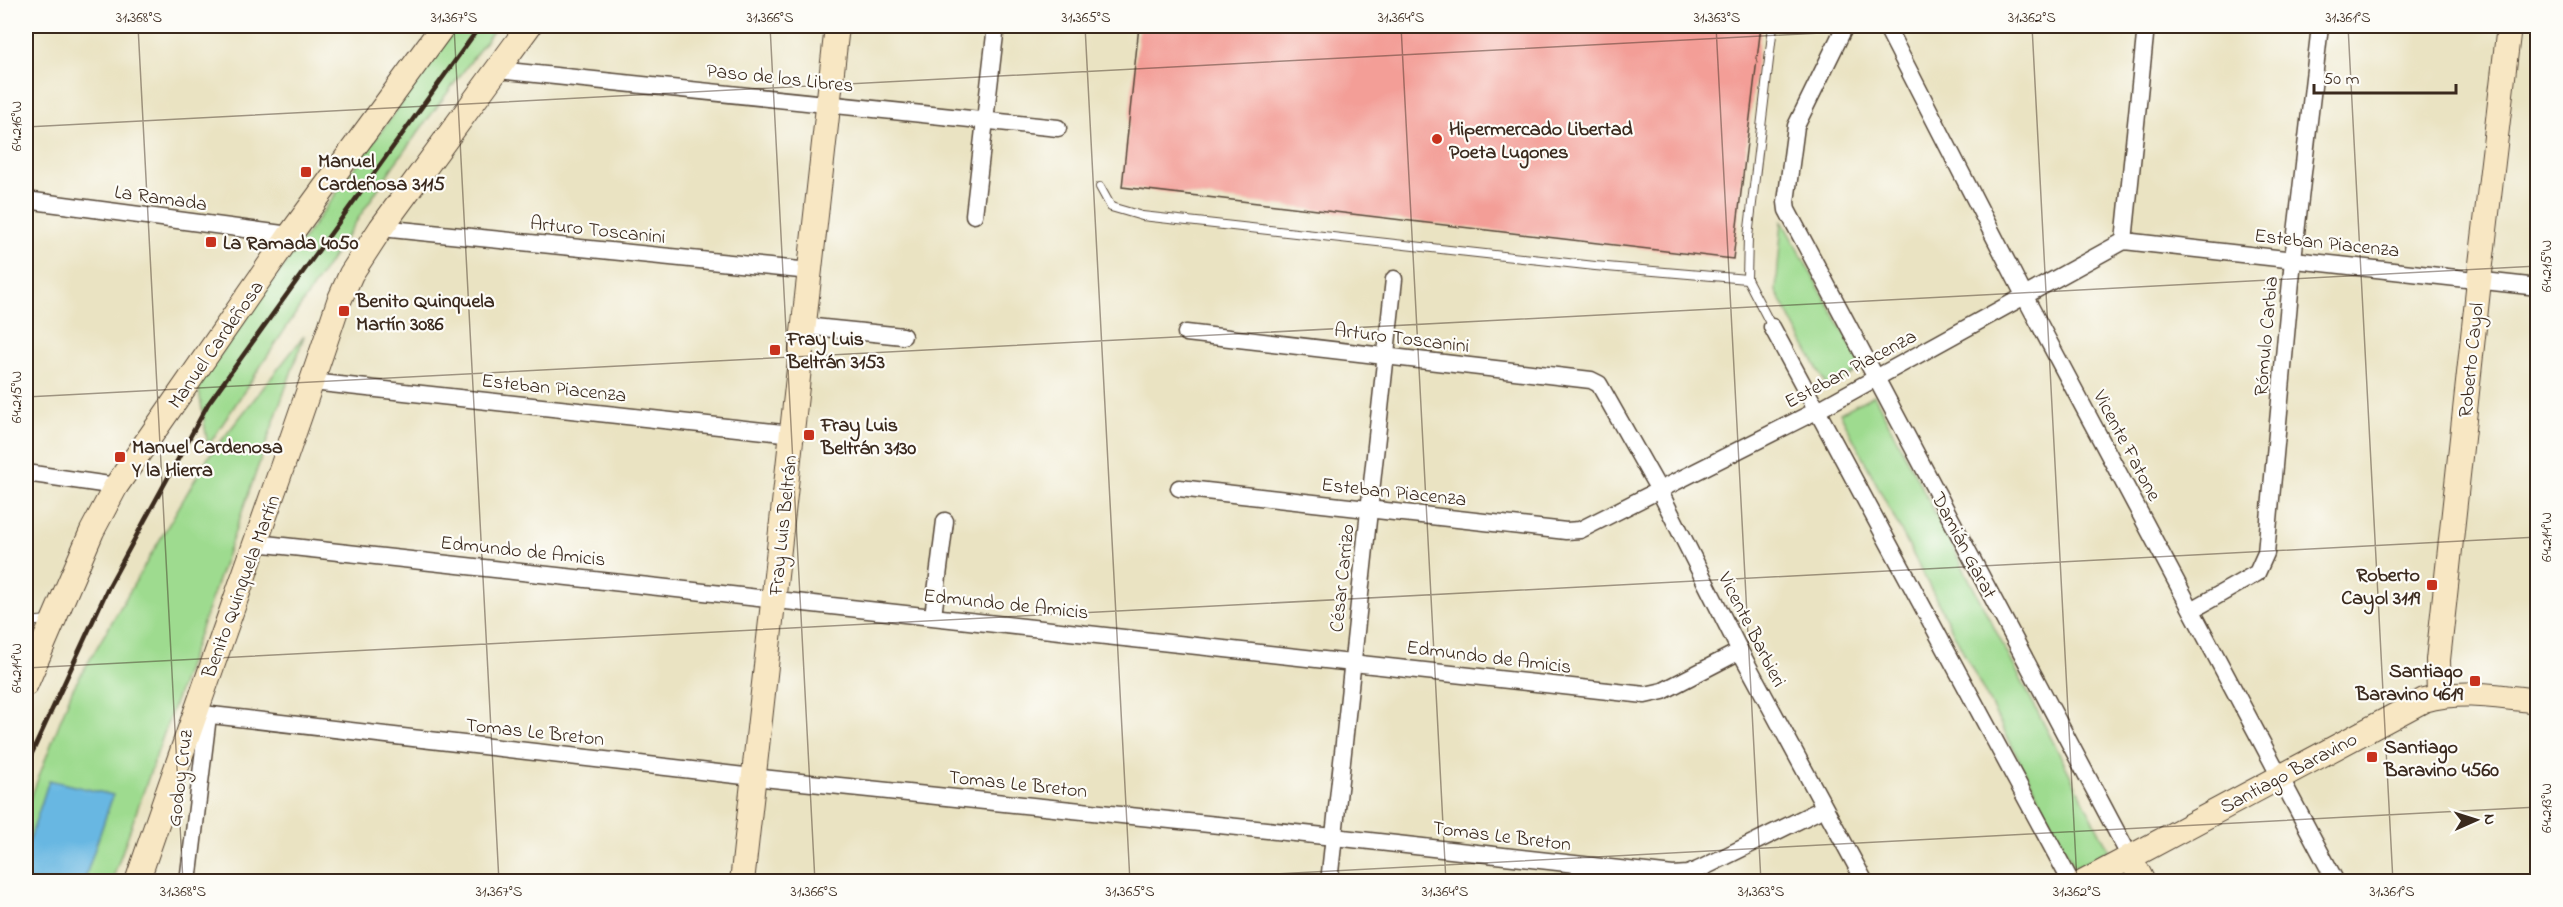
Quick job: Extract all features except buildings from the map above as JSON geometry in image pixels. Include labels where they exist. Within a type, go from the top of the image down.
[{"type":"main road","name":"Manuel Cardeñosa","points":[[26,684],[92,531],[116,486],[290,235],[443,26]]},
{"type":"main road","name":"Benito Quinquela Martín","points":[[137,882],[201,715],[256,543],[347,283],[381,228],[529,26]]},
{"type":"main road","name":"Fray Luis Beltrán","points":[[742,882],[837,26]]},
{"type":"main road","name":"Roberto Cayol","points":[[2439,696],[2438,660],[2509,26]]},
{"type":"main road","name":"Santiago Baravino","points":[[2084,882],[2411,706],[2439,696],[2472,694],[2538,701]]},
{"type":"main road","name":"Damián Garat","points":[[2130,857],[2143,882]]},
{"type":"street","points":[[974,215],[996,26]]},
{"type":"street","name":"Damián Garat","points":[[1845,26],[1796,126],[1792,143],[1787,210],[2130,857]]},
{"type":"street","name":"Vicente Fatone","points":[[1886,26],[2025,297],[2336,882]]},
{"type":"street","points":[[2124,241],[2146,26]]},
{"type":"street","name":"Rómulo Carbia","points":[[2192,610],[2257,573],[2266,553],[2293,259],[2320,26]]},
{"type":"street","name":"Paso de los Libres","points":[[497,70],[1058,128]]},
{"type":"street","name":"La Ramada","points":[[26,200],[290,235]]},
{"type":"street","name":"Arturo Toscanini","points":[[381,228],[810,271]]},
{"type":"street","name":"Esteban Piacenza","points":[[1179,488],[1566,531],[1592,526],[1818,410],[2124,241],[2538,287]]},
{"type":"street","name":"César Carrizo","points":[[1329,882],[1394,279]]},
{"type":"street","points":[[804,326],[903,336]]},
{"type":"street","points":[[1772,327],[2071,882]]},
{"type":"street","name":"Arturo Toscanini","points":[[1186,333],[1591,380],[1599,384],[1606,394]]},
{"type":"street","name":"Esteban Piacenza","points":[[312,382],[792,434]]},
{"type":"street","name":"Vicente Barbieri","points":[[1606,394],[1659,490],[1740,651],[1865,882]]},
{"type":"street","points":[[26,473],[116,486]]},
{"type":"street","points":[[933,616],[945,521]]},
{"type":"street","name":"Edmundo de Amicis","points":[[256,543],[1353,661],[1645,695],[1663,691],[1740,651]]},
{"type":"street","name":"Tomas Le Breton","points":[[201,715],[753,777],[1334,837],[1673,875],[1688,874],[1700,869],[1824,808]]},
{"type":"street","name":"Godoy Cruz","points":[[188,882],[201,715]]},
{"type":"lane","points":[[1772,327],[1747,279],[1748,237],[1773,26]]},
{"type":"lane","points":[[1100,187],[1112,207],[1142,216],[1583,265],[1747,279]]},
{"type":"lane","points":[[26,622],[53,620]]},
{"type":"green space","points":[[457,26],[497,26],[393,166],[208,446],[198,385]]},
{"type":"green space","points":[[1782,221],[1863,367],[1828,389],[1776,291]]},
{"type":"green space","points":[[304,336],[112,881],[26,881],[26,810],[72,690],[207,459]]},
{"type":"green space","points":[[1874,395],[2109,850],[2075,868],[1840,413]]},
{"type":"water","points":[[49,780],[113,795],[84,881],[26,881],[26,851]]},
{"type":"railway","points":[[26,766],[109,586],[208,404],[480,26]]},
{"type":"place","name":"Hipermercado Libertad Poeta Lugones","points":[[1437,139]]},
{"type":"place","name":"Manuel Cardeñosa 3115","points":[[306,172]]},
{"type":"place","name":"La Ramada 4050","points":[[211,242]]},
{"type":"place","name":"Benito Quinquela Martín 3086","points":[[344,311]]},
{"type":"place","name":"Fray Luis Beltrán 3153","points":[[775,350]]},
{"type":"place","name":"Fray Luis Beltrán 3130","points":[[809,435]]},
{"type":"place","name":"Manuel Cardenosa Y la Hierra","points":[[120,457]]},
{"type":"place","name":"Roberto Cayol 3119","points":[[2432,585]]},
{"type":"place","name":"Santiago Baravino 4619","points":[[2475,681]]},
{"type":"place","name":"Santiago Baravino 4560","points":[[2372,757]]}]
